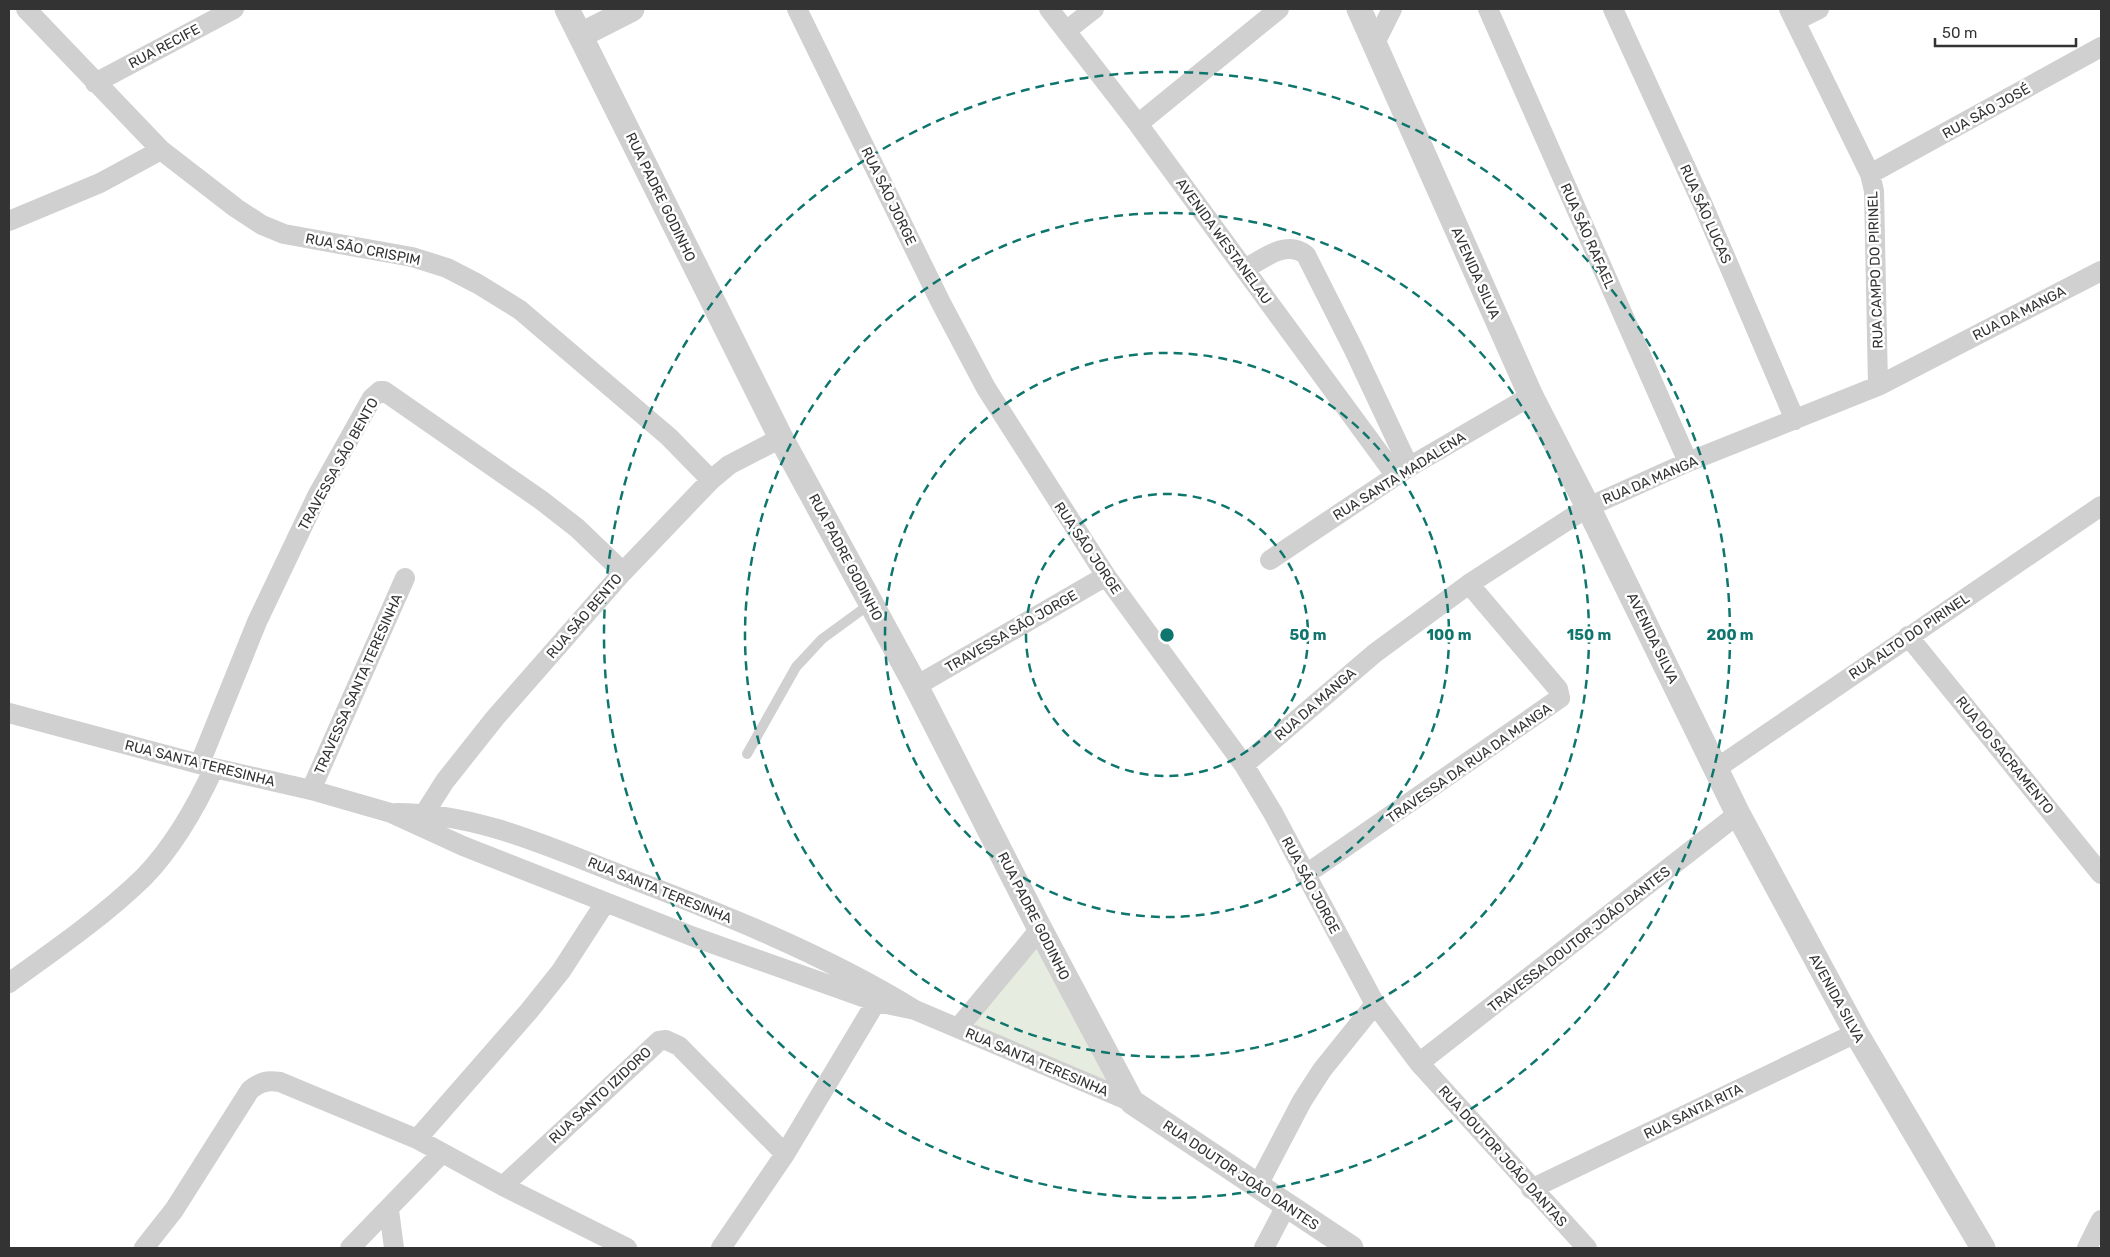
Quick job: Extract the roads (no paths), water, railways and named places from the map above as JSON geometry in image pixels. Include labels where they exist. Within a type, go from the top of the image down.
[{"type":"street","name":"RUA SÃO CRISPIM","points":[[26,9],[161,150],[218,195],[262,225],[284,234],[412,257],[447,268],[478,284],[528,316],[669,437],[711,480]]},
{"type":"street","name":"RUA RECIFE","points":[[95,83],[234,9]]},
{"type":"street","name":"RUA PADRE GODINHO","points":[[567,9],[781,438],[916,686],[1040,929],[1132,1102]]},
{"type":"street","points":[[581,36],[632,9]]},
{"type":"street","name":"RUA SÃO JORGE","points":[[797,9],[941,303],[986,388],[1106,576],[1244,765],[1375,1004],[1419,1063]]},
{"type":"street","name":"AVENIDA WESTANELAU","points":[[1049,9],[1138,124],[1245,269],[1403,471]]},
{"type":"street","points":[[1066,31],[1094,9]]},
{"type":"street","points":[[1138,124],[1279,9]]},
{"type":"street","name":"AVENIDA SILVA","points":[[1359,9],[1531,396],[1588,507],[1738,814],[1856,1033],[1983,1248]]},
{"type":"street","points":[[1374,43],[1392,9]]},
{"type":"street","name":"RUA SÃO RAFAEL","points":[[1488,9],[1688,462]]},
{"type":"street","name":"RUA SÃO LUCAS","points":[[1614,9],[1703,205],[1795,420]]},
{"type":"street","name":"RUA CAMPO DO PIRINEL","points":[[1819,9],[1792,15],[1870,174],[1874,191],[1878,386]]},
{"type":"street","name":"RUA SÃO JOSÉ","points":[[1870,174],[2101,47]]},
{"type":"street","points":[[9,221],[100,183],[161,150]]},
{"type":"street","points":[[1245,269],[1282,249],[1300,250],[1306,255],[1354,350],[1403,471]]},
{"type":"street","name":"RUA DA MANGA","points":[[1244,765],[1375,653],[1469,584],[1588,507],[1688,462],[1878,386],[2101,271]]},
{"type":"street","name":"TRAVESSA SÃO BENTO","points":[[207,766],[257,622],[317,496],[372,398],[380,391],[384,391],[436,426],[541,500],[577,528],[623,572]]},
{"type":"street","name":"RUA SANTA MADALENA","points":[[1270,560],[1403,471],[1531,396]]},
{"type":"street","name":"RUA SÃO BENTO","points":[[421,819],[445,781],[495,718],[623,572],[711,480],[729,465],[781,438]]},
{"type":"street","name":"RUA ALTO DO PIRINEL","points":[[1717,768],[2101,506]]},
{"type":"street","name":"TRAVESSA SÃO JORGE","points":[[916,686],[1106,576]]},
{"type":"street","name":"TRAVESSA SANTA TERESINHA","points":[[311,790],[405,578]]},
{"type":"street","name":"TRAVESSA DA RUA DA MANGA","points":[[1306,875],[1560,698],[1558,689],[1469,584]]},
{"type":"street","name":"RUA DO SACRAMENTO","points":[[1908,636],[2101,874]]},
{"type":"street","name":"RUA SANTA TERESINHA","points":[[9,712],[207,766],[311,790],[392,813],[421,819],[471,820],[502,828],[752,927],[880,996]]},
{"type":"street","points":[[9,983],[97,916],[144,876],[183,826],[207,766]]},
{"type":"street","name":"TRAVESSA DOUTOR JOÃO DANTES","points":[[1419,1063],[1738,814]]},
{"type":"street","name":"RUA SANTA TERESINHA","points":[[421,819],[605,903],[703,941],[880,996],[1132,1102]]},
{"type":"street","points":[[417,1139],[530,1011],[561,971],[605,903]]},
{"type":"street","points":[[958,1028],[1040,929]]},
{"type":"street","points":[[730,1246],[880,996]]},
{"type":"street","points":[[1257,1187],[1302,1101],[1322,1070],[1375,1004]]},
{"type":"street","name":"RUA SANTA RITA","points":[[1531,1189],[1856,1033]]},
{"type":"street","name":"RUA SANTO IZIDORO","points":[[503,1186],[659,1041],[666,1040],[679,1046],[785,1154]]},
{"type":"street","name":"RUA DOUTOR JOÃO DANTAS","points":[[1419,1063],[1531,1189],[1587,1248]]},
{"type":"street","points":[[144,1248],[174,1210],[250,1090],[259,1083],[268,1080],[280,1082],[417,1139],[503,1186],[627,1248]]},
{"type":"street","name":"RUA DOUTOR JOÃO DANTES","points":[[1132,1102],[1351,1248]]},
{"type":"street","points":[[350,1248],[389,1210],[442,1153]]},
{"type":"street","points":[[1264,1248],[1286,1206]]},
{"type":"street","points":[[389,1210],[394,1248]]},
{"type":"street","points":[[2087,1248],[2101,1220]]},
{"type":"lane","points":[[747,754],[796,666],[822,639],[871,603]]}]
